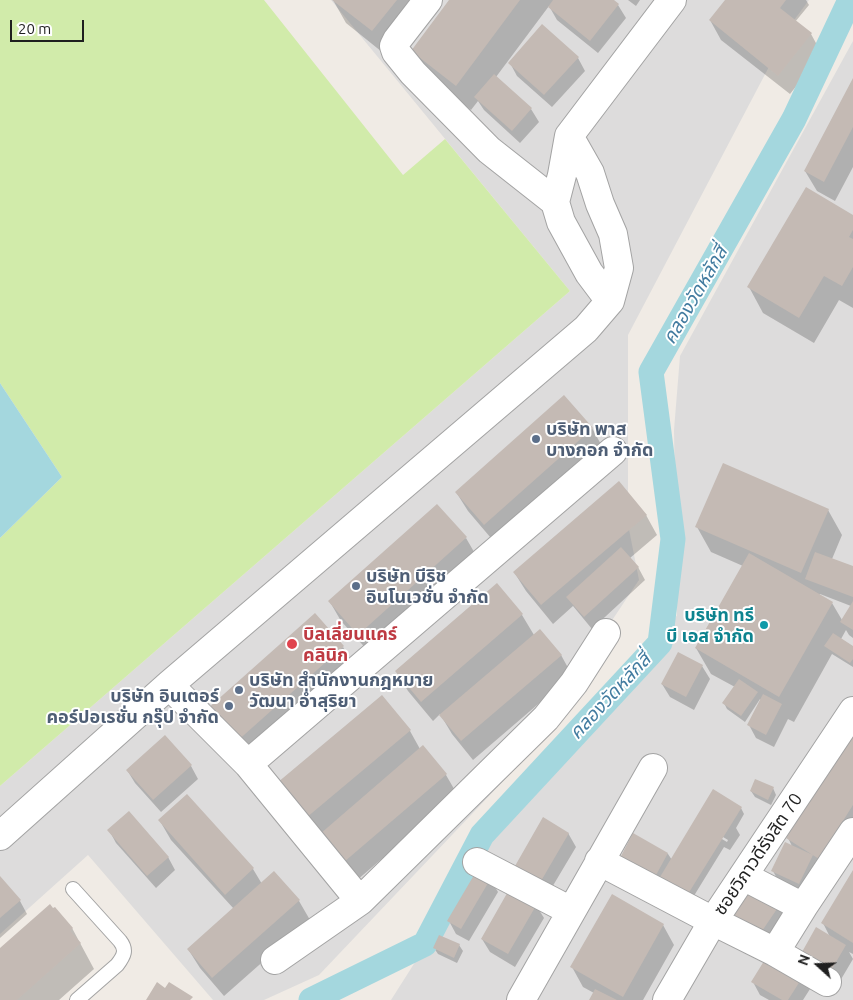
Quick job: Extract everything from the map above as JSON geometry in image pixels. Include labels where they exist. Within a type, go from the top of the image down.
[{"type":"street","points":[[428,0],[397,40],[394,46],[396,52],[413,73],[489,150],[555,202]]},
{"type":"street","points":[[610,301],[589,273],[561,222],[555,202],[569,136],[672,0]]},
{"type":"street","points":[[0,836],[169,685],[586,329],[610,301],[619,268],[613,234],[600,204],[590,173],[569,136]]},
{"type":"street","points":[[248,764],[613,451]]},
{"type":"street","points":[[275,960],[360,901],[546,718],[574,683],[606,633]]},
{"type":"street","points":[[169,685],[248,764],[360,901]]},
{"type":"street","name":"ซอยวิภาวดีรังสิต 70","points":[[667,1000],[713,921],[853,711]]},
{"type":"street","points":[[521,1000],[653,768]]},
{"type":"street","points":[[775,952],[853,832]]},
{"type":"street","points":[[599,861],[775,952],[827,982]]},
{"type":"street","points":[[477,862],[571,911]]},
{"type":"street","points":[[743,876],[803,907]]},
{"type":"lane","points":[[73,889],[120,941],[125,951],[123,958],[117,965],[77,1000]]},
{"type":"shaded area","points":[[331,0],[809,0],[792,23],[628,335],[628,524],[639,580],[508,776],[319,975],[264,1000],[213,1000],[88,855],[0,934],[0,786],[570,291]]},
{"type":"shaded area","points":[[853,41],[853,1000],[391,1000],[497,833],[644,675],[677,615],[674,430],[680,356]]},
{"type":"green space","points":[[0,0],[264,0],[403,175],[445,139],[570,291],[0,786],[0,538],[62,477],[0,383]]},
{"type":"water","points":[[0,383],[62,477],[0,538]]},
{"type":"building","points":[[332,0],[397,0],[372,31]]},
{"type":"building","points":[[449,0],[520,0],[456,86],[411,51]]},
{"type":"building","points":[[553,0],[614,0],[619,4],[590,41],[548,7]]},
{"type":"building","points":[[725,0],[786,0],[780,8],[812,33],[778,76],[709,20]]},
{"type":"building","points":[[542,24],[579,57],[544,95],[508,63]]},
{"type":"building","points":[[494,74],[532,108],[512,131],[474,97]]},
{"type":"building","points":[[853,78],[853,127],[824,182],[804,171]]},
{"type":"building","points":[[806,187],[853,215],[853,230],[849,237],[853,239],[853,267],[842,286],[824,276],[799,318],[747,287]]},
{"type":"building","points":[[564,395],[593,428],[484,525],[455,492]]},
{"type":"building","points":[[723,463],[829,509],[801,573],[695,527]]},
{"type":"building","points":[[619,481],[647,515],[541,605],[513,572]]},
{"type":"building","points":[[437,504],[467,537],[358,635],[328,601]]},
{"type":"building","points":[[621,547],[639,567],[584,617],[566,597]]},
{"type":"building","points":[[815,552],[853,566],[853,597],[805,579]]},
{"type":"building","name":"บริษัท ทรี บี เอส จำกัด","points":[[749,553],[833,602],[779,697],[695,648]]},
{"type":"building","points":[[497,583],[523,614],[421,702],[395,671]]},
{"type":"building","points":[[853,601],[853,630],[840,622]]},
{"type":"building","points":[[315,613],[344,646],[235,743],[206,710]]},
{"type":"building","points":[[540,629],[562,655],[461,741],[439,715]]},
{"type":"building","points":[[833,633],[853,646],[853,659],[850,663],[824,646]]},
{"type":"building","points":[[678,652],[703,665],[686,697],[661,684]]},
{"type":"building","points":[[739,679],[758,692],[741,716],[722,703]]},
{"type":"building","points":[[763,694],[782,704],[766,735],[747,725]]},
{"type":"building","points":[[382,695],[411,730],[306,818],[277,783]]},
{"type":"building","points":[[853,733],[853,805],[819,859],[786,838]]},
{"type":"building","points":[[165,735],[192,765],[153,800],[126,770]]},
{"type":"building","points":[[423,745],[447,774],[344,862],[320,834]]},
{"type":"building","points":[[755,779],[774,787],[768,800],[750,791]]},
{"type":"building","points":[[713,789],[742,807],[688,894],[660,877]]},
{"type":"building","points":[[187,794],[254,868],[225,895],[158,820]]},
{"type":"building","points":[[129,811],[169,857],[147,876],[107,830]]},
{"type":"building","points":[[543,817],[569,833],[541,881],[515,866]]},
{"type":"building","points":[[633,833],[668,853],[655,877],[620,858]]},
{"type":"building","points":[[785,842],[813,855],[799,884],[771,871]]},
{"type":"building","points":[[477,870],[491,878],[461,929],[447,921]]},
{"type":"building","points":[[853,870],[853,943],[821,923]]},
{"type":"building","points":[[274,871],[300,900],[212,978],[187,949]]},
{"type":"building","points":[[0,876],[21,900],[0,918]]},
{"type":"building","points":[[753,884],[781,903],[760,934],[732,914]]},
{"type":"building","points":[[510,888],[537,904],[508,954],[481,939]]},
{"type":"building","points":[[612,894],[664,924],[623,997],[570,967]]},
{"type":"building","points":[[50,904],[53,908],[55,907],[73,928],[70,931],[81,943],[17,1000],[0,1000],[0,948]]},
{"type":"building","points":[[816,927],[846,945],[832,969],[802,952]]},
{"type":"building","points":[[439,935],[460,944],[454,958],[433,948]]},
{"type":"building","points":[[769,953],[804,975],[788,1000],[782,1000],[751,982]]},
{"type":"building","points":[[157,982],[165,988],[169,982],[193,997],[190,1000],[146,1000]]},
{"type":"building","points":[[595,989],[617,1000],[589,1000]]},
{"type":"waterway","name":"คลองวัดหลักสี่","points":[[311,1000],[425,944],[482,835],[660,643],[673,539],[651,372],[794,119],[850,0]]},
{"type":"place","name":"บริษัท พาส บางกอก จำกัด","points":[[536,439]]},
{"type":"place","name":"บริษัท บีริช อินโนเวชั่น จำกัด","points":[[356,586]]},
{"type":"place","name":"บริษัท ทรี บี เอส จำกัด","points":[[764,625]]},
{"type":"place","name":"บิลเลี่ยนแคร์ คลินิก","points":[[292,644]]},
{"type":"place","name":"บริษัท สำนักงานกฎหมาย วัฒนา อ่ำสุริยา","points":[[239,690]]},
{"type":"place","name":"บริษัท อินเตอร์ คอร์ปอเรชั่น กรุ๊ป จำกัด","points":[[229,706]]}]
